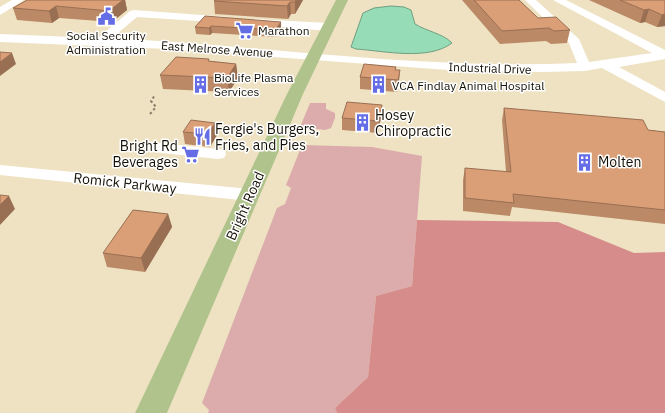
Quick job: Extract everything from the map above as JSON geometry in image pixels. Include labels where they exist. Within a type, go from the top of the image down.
[{"type":"main road","name":"Bright Road","points":[[151,413],[313,56],[342,0]]},
{"type":"street","points":[[0,12],[19,0]]},
{"type":"street","points":[[530,0],[575,42],[585,67]]},
{"type":"street","points":[[558,0],[665,55]]},
{"type":"street","points":[[102,40],[134,13],[236,20],[282,45],[291,40],[299,25]]},
{"type":"street","points":[[221,39],[236,20]]},
{"type":"street","points":[[221,39],[260,34],[299,25],[328,27]]},
{"type":"street","name":"East Melrose Avenue","points":[[0,38],[102,40],[221,39],[313,56]]},
{"type":"street","name":"Industrial Drive","points":[[313,56],[484,69],[538,69],[606,65],[665,55]]},
{"type":"street","points":[[606,65],[665,98]]},
{"type":"street","points":[[159,148],[218,154]]},
{"type":"street","name":"Romick Parkway","points":[[0,170],[250,195]]},
{"type":"path","points":[[150,114],[156,107],[151,101],[155,95]]},
{"type":"shaded area","points":[[391,6],[404,7],[411,10],[415,24],[444,37],[452,43],[442,49],[431,52],[406,54],[356,49],[351,47],[363,13],[374,8]]},
{"type":"shaded area","points":[[310,103],[326,103],[326,109],[335,113],[335,118],[331,128],[325,130],[300,127]]},
{"type":"shaded area","points":[[302,145],[372,147],[422,156],[412,286],[376,296],[368,377],[335,408],[337,413],[208,413],[209,410],[202,403],[277,208],[285,204],[291,188],[286,185]]},
{"type":"shaded area","points":[[417,220],[558,222],[634,253],[665,252],[665,413],[337,413],[335,408],[368,377],[376,296],[412,286]]},
{"type":"building","points":[[27,0],[123,0],[109,11],[56,6],[49,11],[13,8]]},
{"type":"building","points":[[296,0],[295,2],[290,2],[287,6],[214,1]]},
{"type":"building","points":[[474,0],[519,0],[538,18],[556,17],[570,30],[554,31],[549,28],[502,31]]},
{"type":"building","points":[[620,0],[665,0],[665,14],[662,15],[649,9],[644,10]]},
{"type":"building","points":[[205,16],[281,22],[275,30],[211,26],[209,28],[195,27]]},
{"type":"building","points":[[0,52],[12,53],[0,62]]},
{"type":"building","points":[[176,57],[209,59],[208,61],[236,64],[227,78],[160,75]]},
{"type":"building","points":[[364,64],[396,67],[395,70],[400,70],[398,80],[360,77]]},
{"type":"building","points":[[347,102],[382,105],[379,121],[342,118]]},
{"type":"building","name":"Molten","points":[[504,108],[643,120],[648,130],[665,132],[665,210],[513,194],[514,203],[465,198],[465,168],[511,172]]},
{"type":"building","points":[[191,120],[215,123],[208,134],[183,132]]},
{"type":"building","points":[[0,195],[9,196],[0,205]]},
{"type":"building","points":[[133,210],[168,214],[141,258],[103,253]]},
{"type":"place","name":"Social Security Administration","points":[[106,16]]},
{"type":"place","name":"Marathon","points":[[245,30]]},
{"type":"place","name":"BioLife Plasma Services","points":[[201,84]]},
{"type":"place","name":"VCA Findlay Animal Hospital","points":[[379,85]]},
{"type":"place","name":"Hosey Chiropractic","points":[[362,123]]},
{"type":"place","name":"Fergie's Burgers, Fries, and Pies","points":[[202,137]]},
{"type":"place","name":"Bright Rd Beverages","points":[[191,154]]},
{"type":"place","name":"Molten","points":[[585,162]]}]
